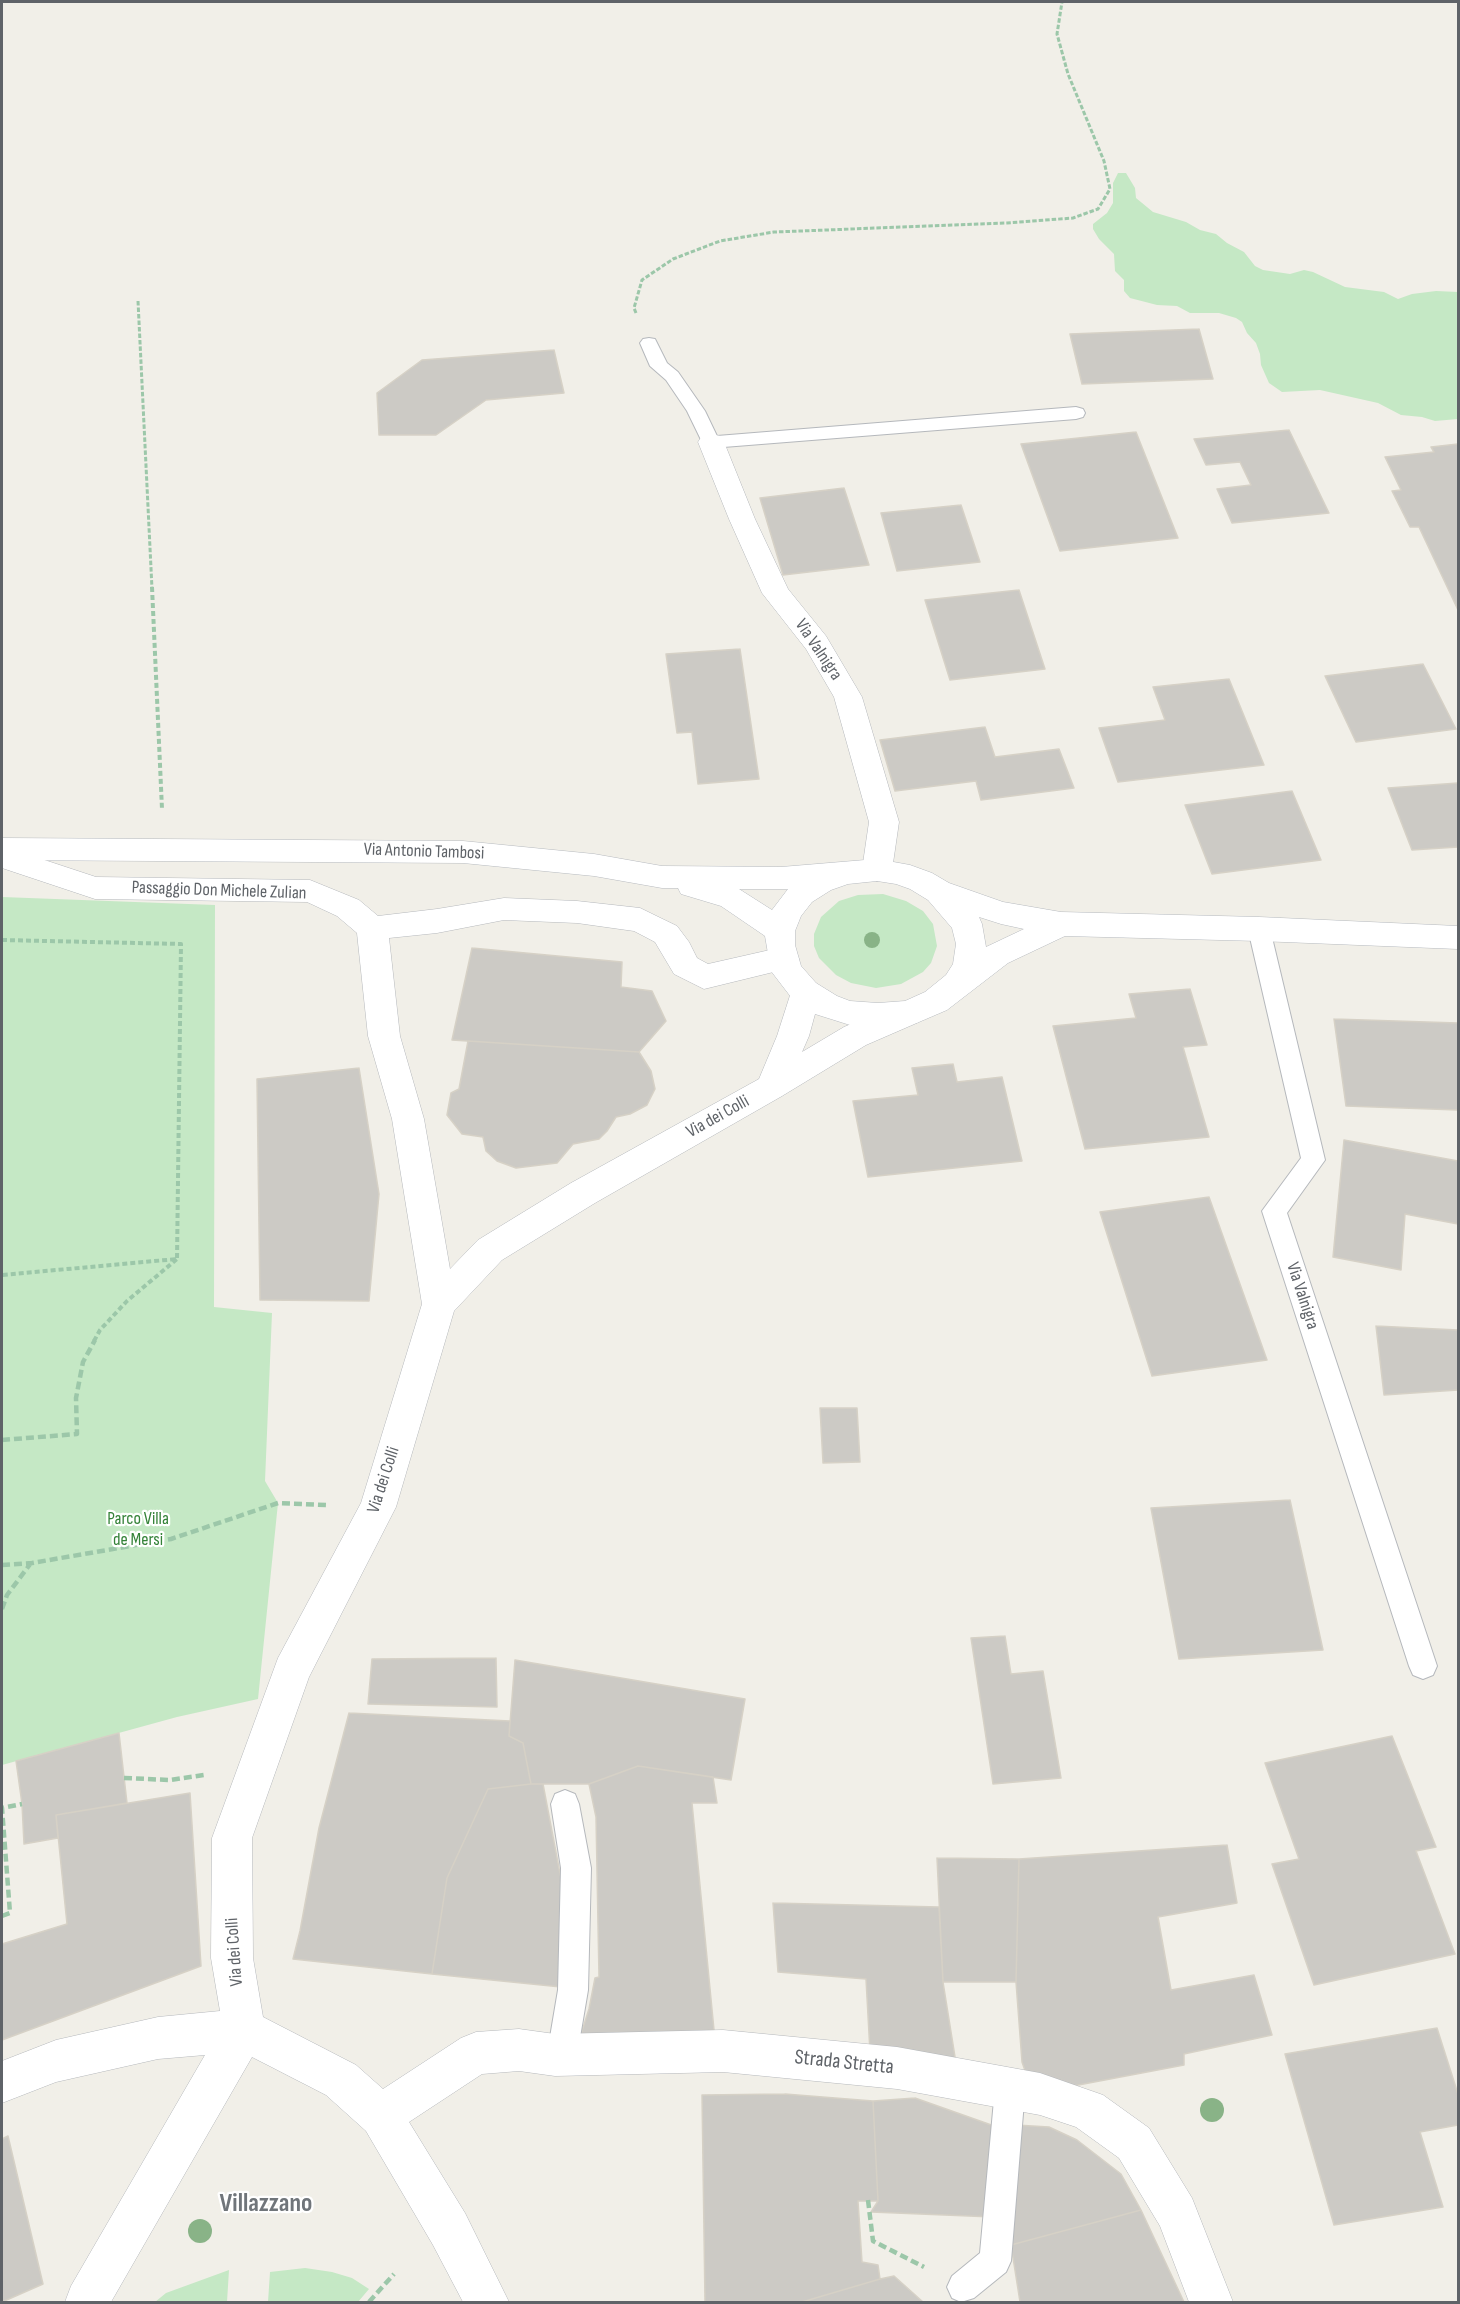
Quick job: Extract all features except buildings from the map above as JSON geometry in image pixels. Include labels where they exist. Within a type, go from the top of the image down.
[{"type":"street","name":"Via Valnigra","points":[[711,442],[742,519],[776,593],[816,643],[848,697],[884,822],[877,870]]},
{"type":"street","name":"Via Antonio Tambosi","points":[[2,849],[463,852],[594,865],[662,877],[781,878],[846,873]]},
{"type":"street","name":"Passaggio Don Michele Zulian","points":[[2,857],[94,888],[310,891],[348,908],[372,928]]},
{"type":"street","points":[[1061,924],[997,955],[936,1001],[908,1012],[878,1015],[850,1013],[826,1005],[806,992],[787,971],[782,945],[787,911],[801,894],[820,882],[846,873],[877,870],[899,873],[921,881],[939,892],[1001,913],[1061,924],[1258,929],[1458,938]]},
{"type":"street","points":[[662,877],[732,898],[782,945]]},
{"type":"street","points":[[939,892],[966,924],[971,944],[968,965],[957,983]]},
{"type":"street","points":[[440,1304],[408,1119],[384,1036],[372,928],[437,921],[504,909],[577,912],[640,920],[666,934],[678,950],[685,966],[704,977],[782,945]]},
{"type":"street","name":"Via dei Colli","points":[[771,1087],[793,1036],[806,992]]},
{"type":"street","name":"Via dei Colli","points":[[244,2030],[232,1958],[232,1839],[292,1671],[378,1507],[440,1304],[490,1250],[583,1193],[771,1087],[855,1036],[908,1012]]},
{"type":"street","points":[[87,2302],[244,2030]]},
{"type":"street","points":[[2,2082],[56,2061],[158,2038],[244,2030],[341,2080],[381,2116],[449,2229],[487,2302]]},
{"type":"street","name":"Strada Stretta","points":[[381,2116],[476,2053],[519,2050],[562,2055],[723,2051],[897,2068],[1040,2094],[1088,2110],[1134,2143],[1177,2213],[1211,2302]]},
{"type":"lane","name":"Via Valnigra","points":[[649,343],[659,366],[672,376],[696,411],[711,442]]},
{"type":"lane","points":[[711,442],[1076,413]]},
{"type":"lane","name":"Via Valnigra","points":[[1258,929],[1313,1160],[1274,1211],[1423,1666]]},
{"type":"lane","points":[[562,2055],[573,1990],[576,1868],[565,1804]]},
{"type":"lane","points":[[963,2287],[995,2261],[1010,2089]]},
{"type":"path","points":[[649,343],[634,308],[642,280],[673,259],[720,241],[774,232],[1040,221],[1073,218],[1098,209],[1110,189],[1104,162],[1068,74],[1057,34],[1062,2]]},
{"type":"path","points":[[138,301],[163,849]]},
{"type":"path","points":[[2,940],[181,944],[177,1259],[128,1301],[100,1330],[83,1362],[76,1398],[77,1434],[2,1440]]},
{"type":"path","points":[[2,1275],[177,1259]]},
{"type":"path","points":[[2,1565],[32,1563],[171,1539],[278,1503],[378,1507]]},
{"type":"path","points":[[2,1609],[8,1595],[32,1563]]},
{"type":"path","points":[[124,1778],[170,1780],[187,1778]]},
{"type":"path","points":[[2,1916],[10,1913],[2,1808],[22,1804]]},
{"type":"path","points":[[868,2200],[873,2241],[963,2287]]},
{"type":"path","points":[[369,2302],[394,2274]]},
{"type":"green space","points":[[1118,173],[1126,173],[1135,188],[1136,198],[1153,212],[1216,234],[1244,252],[1255,266],[1263,270],[1290,274],[1304,270],[1345,287],[1384,292],[1398,299],[1412,294],[1436,291],[1458,292],[1458,419],[1435,421],[1401,415],[1378,403],[1320,390],[1282,392],[1269,383],[1261,365],[1256,343],[1247,333],[1242,322],[1236,318],[1219,313],[1190,313],[1177,306],[1157,305],[1130,298],[1124,291],[1124,280],[1115,271],[1114,254],[1099,239],[1093,229],[1093,224],[1107,213],[1113,203],[1113,183]]},
{"type":"green space","points":[[883,894],[906,901],[923,911],[933,924],[937,946],[931,963],[923,972],[901,984],[876,988],[851,983],[836,975],[819,958],[814,946],[814,934],[821,917],[839,901],[858,895]]},
{"type":"green space","name":"Parco Villa de Mersi","points":[[2,897],[215,905],[214,1307],[272,1313],[265,1481],[278,1503],[258,1699],[177,1717],[2,1765]]},
{"type":"green space","points":[[305,2268],[352,2278],[369,2289],[358,2302],[268,2302],[270,2272]]},
{"type":"green space","points":[[229,2270],[227,2302],[155,2302],[166,2293]]},
{"type":"district","name":"Villazzano","points":[[266,2204]]}]
